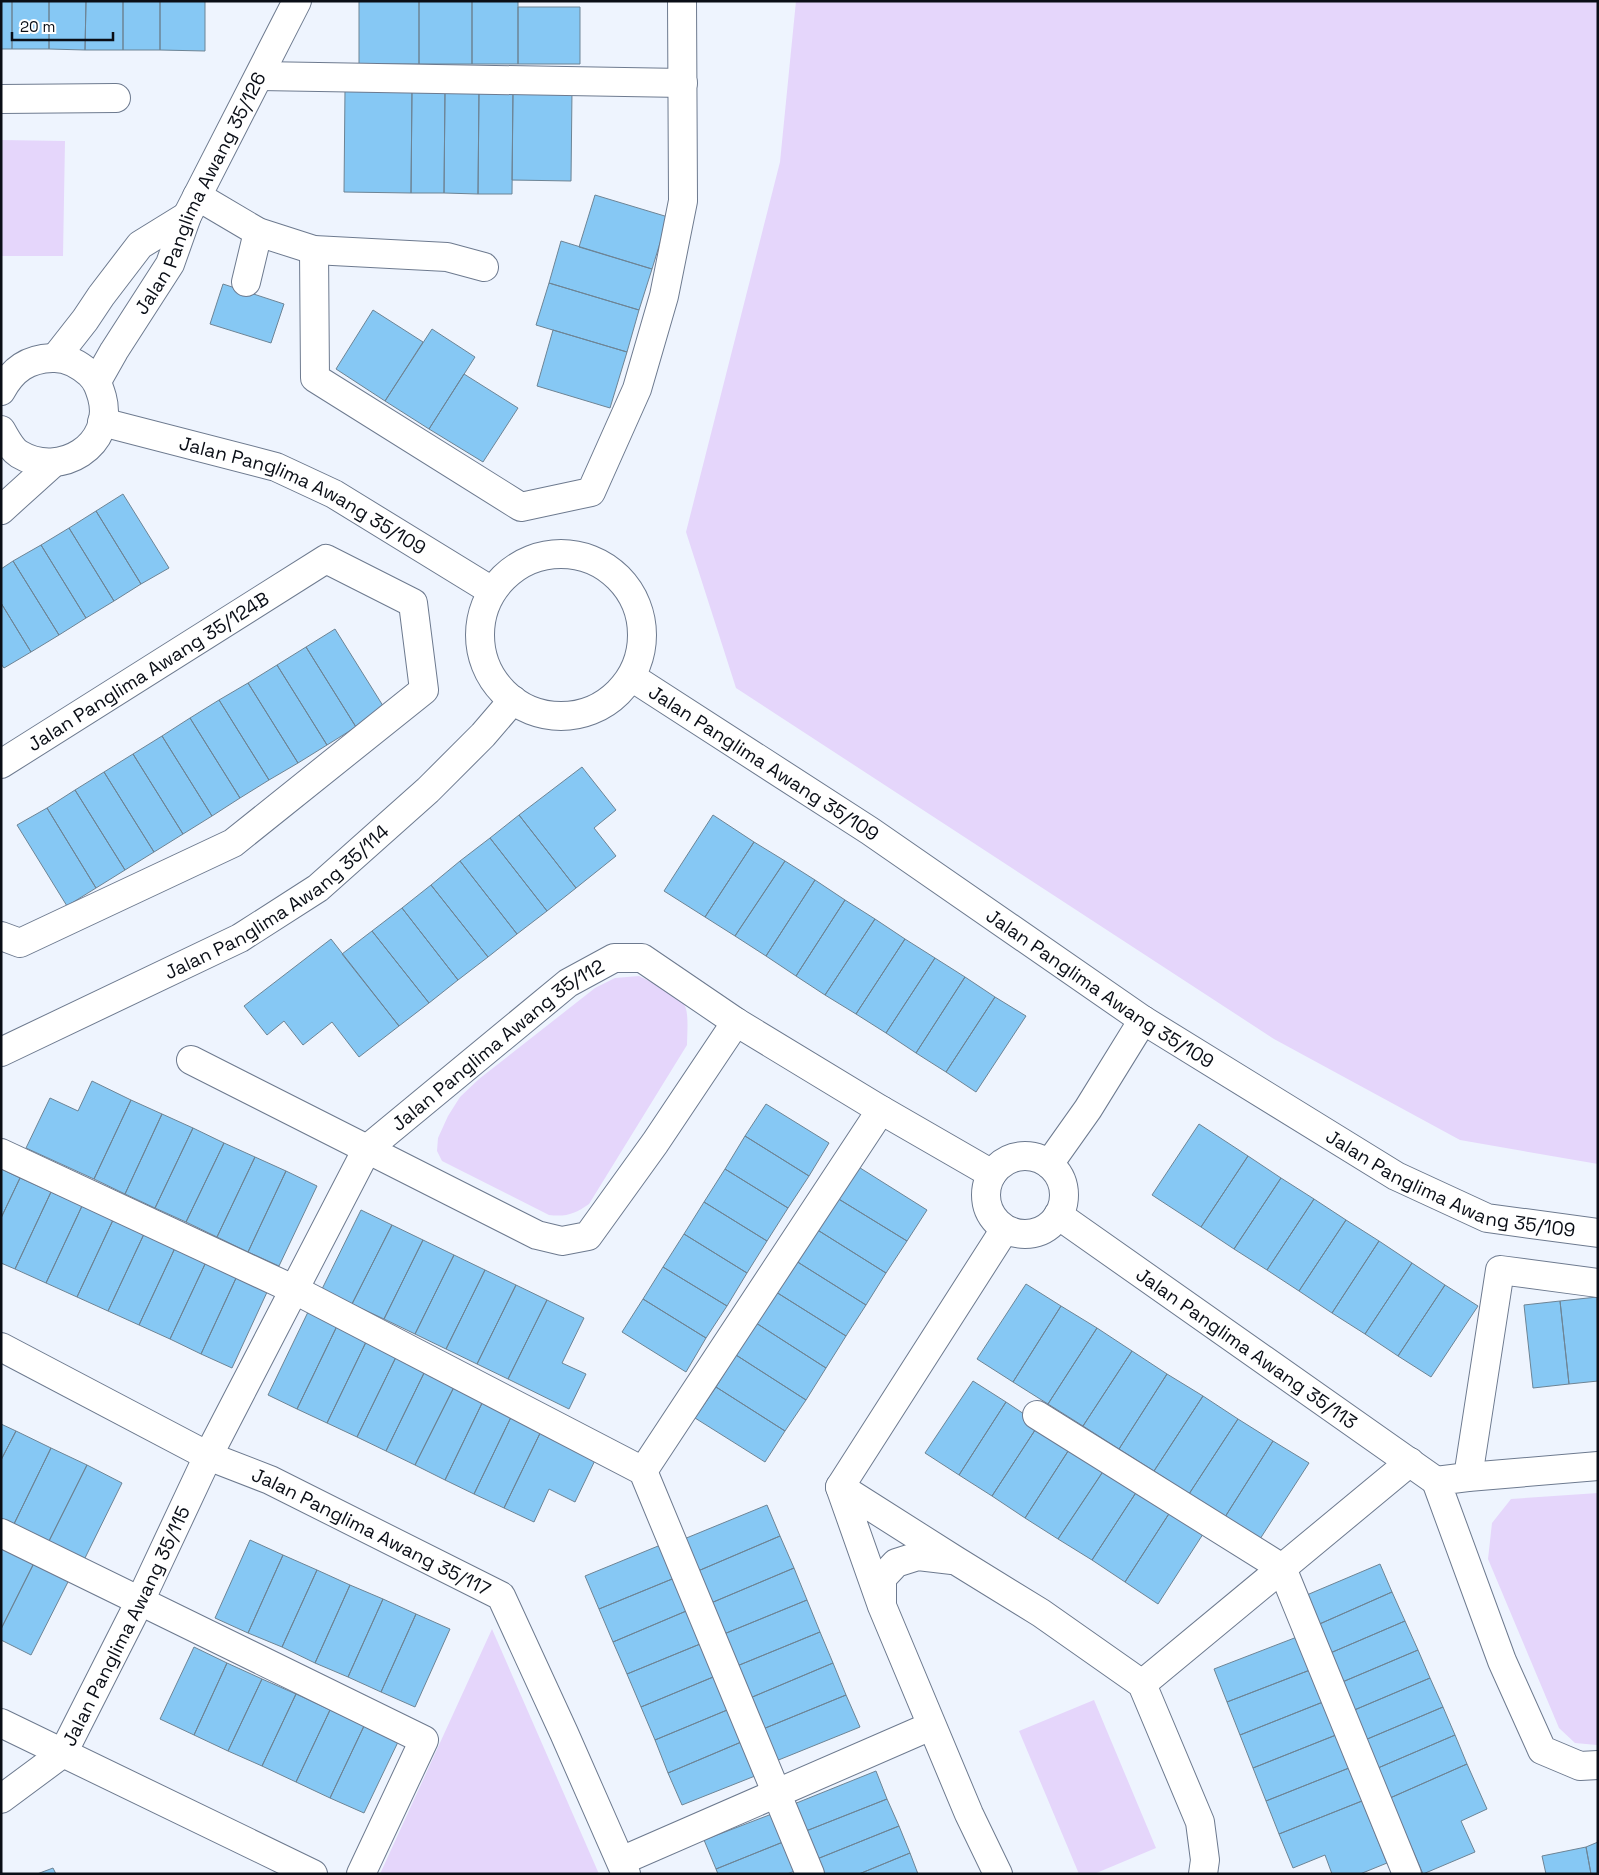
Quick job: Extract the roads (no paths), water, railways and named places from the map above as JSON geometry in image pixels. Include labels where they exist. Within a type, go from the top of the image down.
[{"type":"street","name":"Jalan Panglima Awang 35/126","points":[[97,382],[114,351],[170,264],[192,206],[297,1]]},
{"type":"street","points":[[314,250],[315,378],[521,507],[591,492],[637,389],[664,296],[684,201],[682,1]]},
{"type":"street","points":[[260,76],[683,83]]},
{"type":"street","points":[[1,99],[116,98]]},
{"type":"street","points":[[56,357],[140,245],[192,206],[258,232],[314,250],[447,257],[484,267]]},
{"type":"street","points":[[246,282],[258,232]]},
{"type":"street","points":[[1,390],[8,378],[22,366],[38,358],[56,357],[70,360],[86,370],[97,382],[104,404],[102,422],[96,438],[85,450],[70,459],[53,463],[36,461],[18,454],[3,440]]},
{"type":"street","name":"Jalan Panglima Awang 35/109","points":[[102,422],[276,467],[334,494],[492,591]]},
{"type":"street","points":[[1,510],[53,463]]},
{"type":"street","points":[[558,554],[584,557],[608,568],[626,586],[639,609],[644,635],[640,661],[633,678],[607,703],[582,714],[554,717],[527,709],[504,694],[487,671],[479,644],[481,617],[492,591],[509,572],[532,559],[558,554]]},
{"type":"street","name":"Jalan Panglima Awang 35/124B","points":[[1,764],[326,559],[413,603],[424,690],[233,843],[20,943],[1,936]]},
{"type":"street","name":"Jalan Panglima Awang 35/109","points":[[633,678],[870,830],[1143,1020],[1404,1180],[1487,1218],[1598,1233]]},
{"type":"street","name":"Jalan Panglima Awang 35/114","points":[[1,1052],[240,938],[318,888],[428,790],[483,735],[513,700]]},
{"type":"street","name":"Jalan Panglima Awang 35/112","points":[[367,1149],[568,983],[614,958],[642,958],[736,1022],[881,1110],[992,1174]]},
{"type":"street","points":[[1049,1164],[1088,1109],[1143,1020]]},
{"type":"street","points":[[191,1060],[538,1235],[562,1241],[588,1236],[655,1143],[736,1022]]},
{"type":"street","points":[[643,1471],[881,1110]]},
{"type":"street","name":"Jalan Panglima Awang 35/115","points":[[1,1800],[63,1753],[140,1601],[208,1456],[367,1149]]},
{"type":"street","points":[[1,1153],[295,1290],[643,1471],[810,1874]]},
{"type":"street","points":[[1024,1156],[1037,1158],[1049,1164],[1057,1172],[1062,1182],[1064,1193],[1063,1204],[1058,1215],[1051,1224],[1041,1231],[1023,1233],[1005,1229],[988,1210],[986,1198],[987,1185],[992,1174],[1001,1164],[1012,1158],[1024,1156]]},
{"type":"street","name":"Jalan Panglima Awang 35/113","points":[[1058,1215],[1436,1481]]},
{"type":"street","points":[[840,1487],[1005,1229]]},
{"type":"street","points":[[1468,1477],[1500,1270],[1598,1283]]},
{"type":"street","name":"Jalan Panglima Awang 35/117","points":[[1,1347],[208,1456],[270,1480],[501,1596],[624,1867]]},
{"type":"street","points":[[1037,1415],[1282,1568],[1407,1874]]},
{"type":"street","points":[[1142,1684],[1410,1462]]},
{"type":"street","points":[[1598,1466],[1436,1481],[1502,1661],[1542,1750],[1580,1766],[1598,1765]]},
{"type":"street","points":[[840,1487],[1041,1613],[1142,1684],[1200,1822],[1205,1860],[1202,1874]]},
{"type":"street","points":[[840,1487],[882,1606],[969,1814],[998,1874]]},
{"type":"street","points":[[1,1533],[424,1740],[361,1874]]},
{"type":"street","points":[[882,1606],[882,1578],[896,1563],[918,1556],[955,1560]]},
{"type":"street","points":[[1,1723],[313,1874]]},
{"type":"street","points":[[624,1867],[777,1794],[931,1726]]}]
